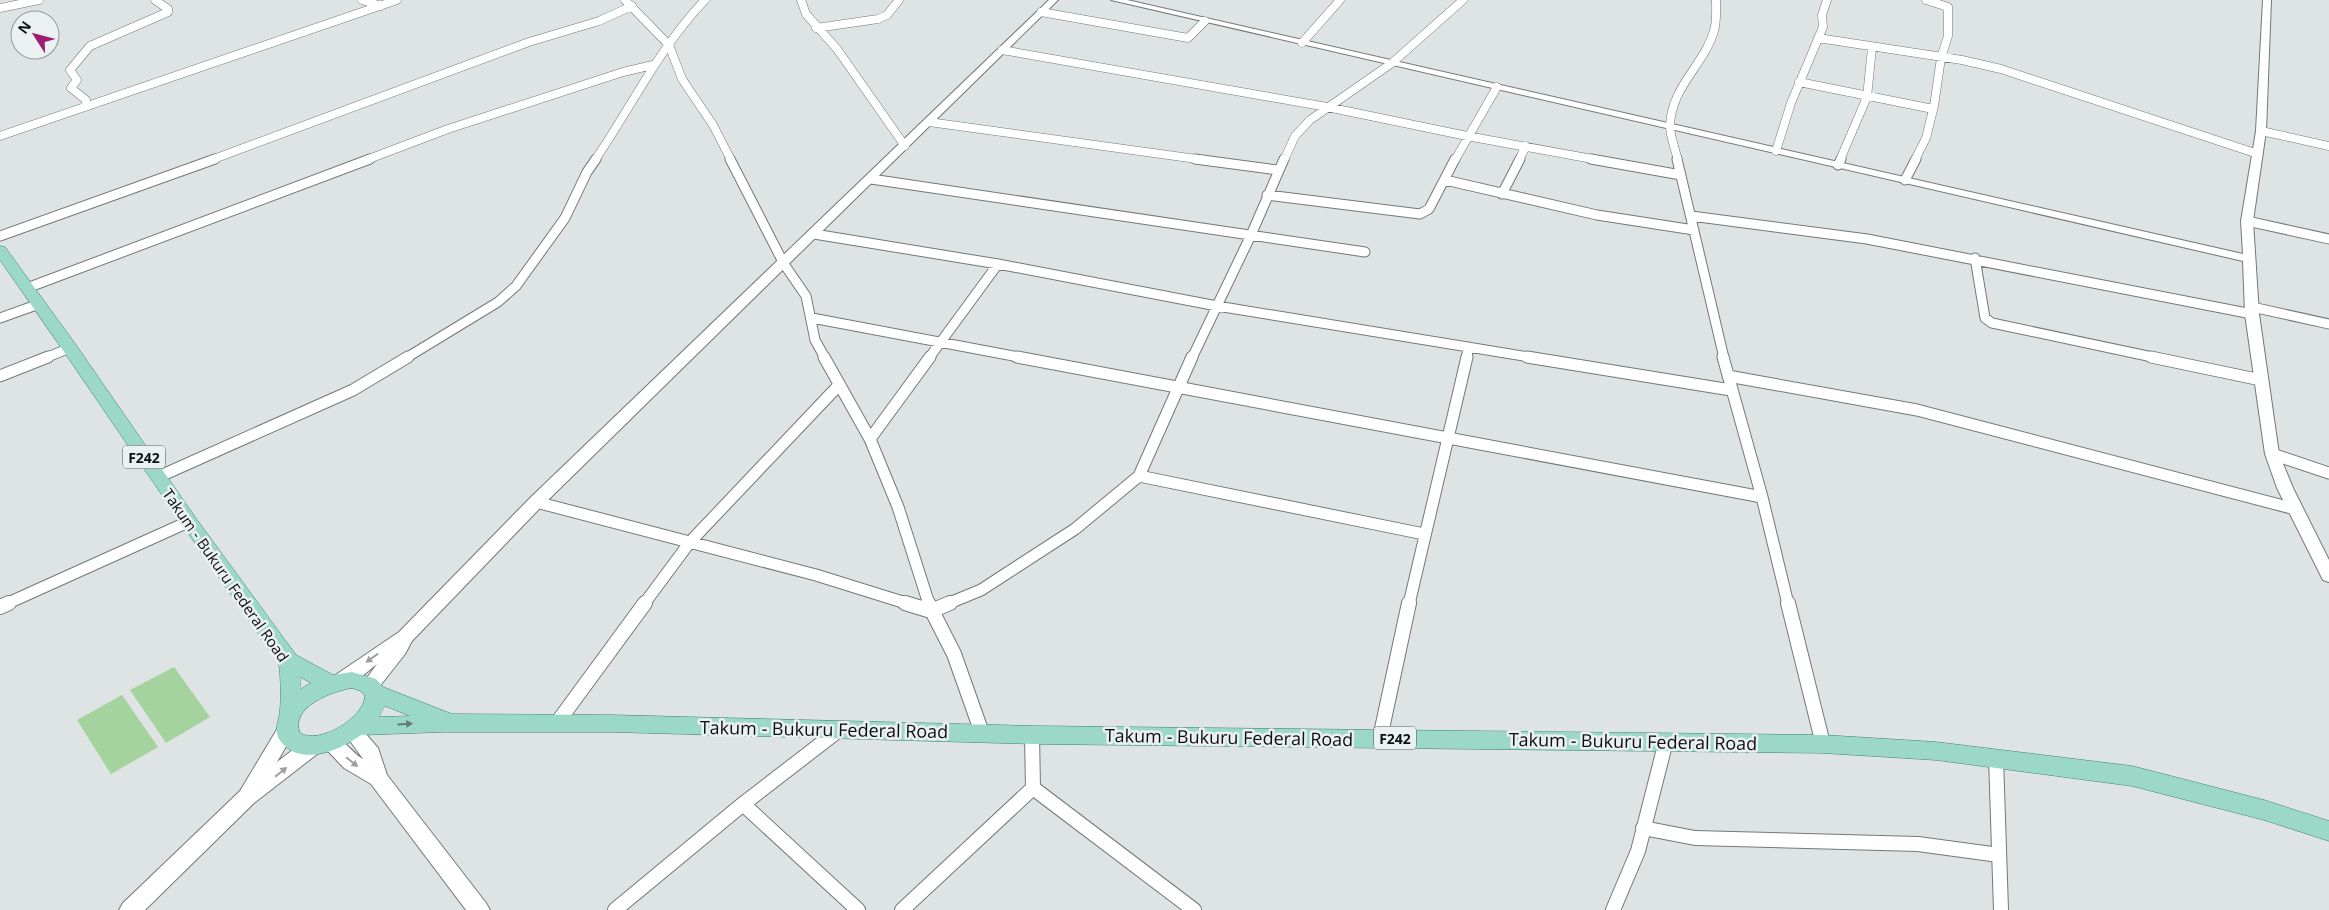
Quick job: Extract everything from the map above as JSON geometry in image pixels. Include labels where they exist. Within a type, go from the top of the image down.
[{"type":"main road","name":"Takum - Bukuru Federal Road","points":[[0,250],[70,348],[188,522],[289,662],[288,721]]},
{"type":"main road","name":"F242","points":[[289,662],[336,682],[352,680],[451,722]]},
{"type":"main road","points":[[322,744],[300,744],[290,739],[288,721],[302,700],[315,690],[336,682]]},
{"type":"main road","name":"F242","points":[[322,744],[356,729],[369,715],[375,703],[372,690]]},
{"type":"main road","name":"Takum - Bukuru Federal Road","points":[[356,729],[451,722],[557,723],[1032,734],[1823,744],[1936,751],[2132,776],[2264,810],[2329,831]]},
{"type":"street","points":[[0,8],[39,0]]},
{"type":"street","points":[[85,107],[86,100],[71,88],[77,80],[70,70],[90,46],[168,12],[168,8],[155,0]]},
{"type":"street","points":[[362,0],[381,6]]},
{"type":"street","points":[[0,136],[398,0]]},
{"type":"street","points":[[158,478],[353,390],[498,302],[516,286],[561,224],[587,172],[620,124],[653,66],[682,24],[705,0]]},
{"type":"street","points":[[801,0],[806,14],[816,28],[837,49],[905,146]]},
{"type":"street","points":[[816,28],[878,19],[887,15],[899,0]]},
{"type":"street","points":[[336,682],[388,646],[404,638],[536,502],[784,264],[1052,0]]},
{"type":"street","points":[[1115,0],[2249,259]]},
{"type":"street","points":[[1302,43],[1340,0]]},
{"type":"street","points":[[536,502],[816,575],[931,611],[981,590],[1075,529],[1139,476],[1178,386],[1251,235],[1278,170],[1295,136],[1310,120],[1327,107],[1392,63],[1463,0]]},
{"type":"street","points":[[1716,0],[1717,25],[1712,40],[1687,77],[1674,103],[1670,127],[1728,376],[1762,496],[1823,744]]},
{"type":"street","points":[[1776,151],[1790,103],[1823,27],[1822,15],[1827,0]]},
{"type":"street","points":[[1905,180],[1926,138],[1933,109],[1941,58],[1948,36],[1948,7],[1944,4],[1926,0]]},
{"type":"street","points":[[2268,0],[2261,131],[2247,221],[2252,311],[2272,454],[2285,488],[2329,576]]},
{"type":"street","points":[[0,236],[369,104],[529,42],[599,21],[629,3],[668,45],[682,79],[713,125],[784,264],[806,296],[815,340],[870,439],[898,507],[931,611],[954,654],[982,733]]},
{"type":"street","points":[[1041,12],[1188,38],[1205,20]]},
{"type":"street","points":[[1818,38],[1872,48],[1962,60],[2001,69],[2258,154]]},
{"type":"street","points":[[1838,165],[1866,97],[1872,48]]},
{"type":"street","points":[[1002,50],[1327,107],[1467,136],[1681,175]]},
{"type":"street","points":[[27,288],[448,129],[623,72],[653,66]]},
{"type":"street","points":[[1800,82],[1866,97],[1933,109]]},
{"type":"street","points":[[1267,195],[1420,214],[1429,209],[1467,136],[1497,87]]},
{"type":"street","points":[[929,122],[1278,170]]},
{"type":"street","points":[[2261,131],[2329,146]]},
{"type":"street","points":[[1502,194],[1526,146]]},
{"type":"street","points":[[870,179],[1365,252]]},
{"type":"street","points":[[1445,180],[1597,215],[1694,230]]},
{"type":"street","points":[[1691,216],[1864,239],[2329,324]]},
{"type":"street","points":[[2247,221],[2329,239]]},
{"type":"street","points":[[814,234],[998,264],[1216,306],[1732,390]]},
{"type":"street","points":[[1975,258],[1985,318],[1992,323],[2261,380]]},
{"type":"street","points":[[870,439],[998,264]]},
{"type":"street","points":[[0,318],[39,304]]},
{"type":"street","points":[[812,318],[1762,496]]},
{"type":"street","points":[[1380,738],[1424,534],[1468,347]]},
{"type":"street","points":[[0,376],[70,348]]},
{"type":"street","points":[[1728,376],[1918,410],[2295,509]]},
{"type":"street","points":[[557,723],[690,542],[839,385]]},
{"type":"street","points":[[2272,454],[2329,472]]},
{"type":"street","points":[[1139,476],[1424,534]]},
{"type":"street","points":[[0,607],[188,522]]},
{"type":"street","points":[[372,690],[399,649],[404,638]]},
{"type":"street","points":[[247,797],[288,721]]},
{"type":"street","points":[[356,729],[371,754],[378,778],[478,910]]},
{"type":"street","points":[[615,910],[743,804],[839,730]]},
{"type":"street","points":[[902,910],[1033,788],[1032,734]]},
{"type":"street","points":[[1613,910],[1638,851],[1666,741]]},
{"type":"street","points":[[130,910],[247,797],[322,744],[378,778]]},
{"type":"street","points":[[1996,758],[2001,910]]},
{"type":"street","points":[[1033,788],[1187,908]]},
{"type":"street","points":[[743,804],[858,910]]},
{"type":"street","points":[[1644,828],[1695,838],[1918,844],[1999,855]]},
{"type":"green space","points":[[174,667],[210,717],[166,743],[130,690]]},
{"type":"green space","points":[[122,695],[158,747],[111,774],[77,720]]}]
